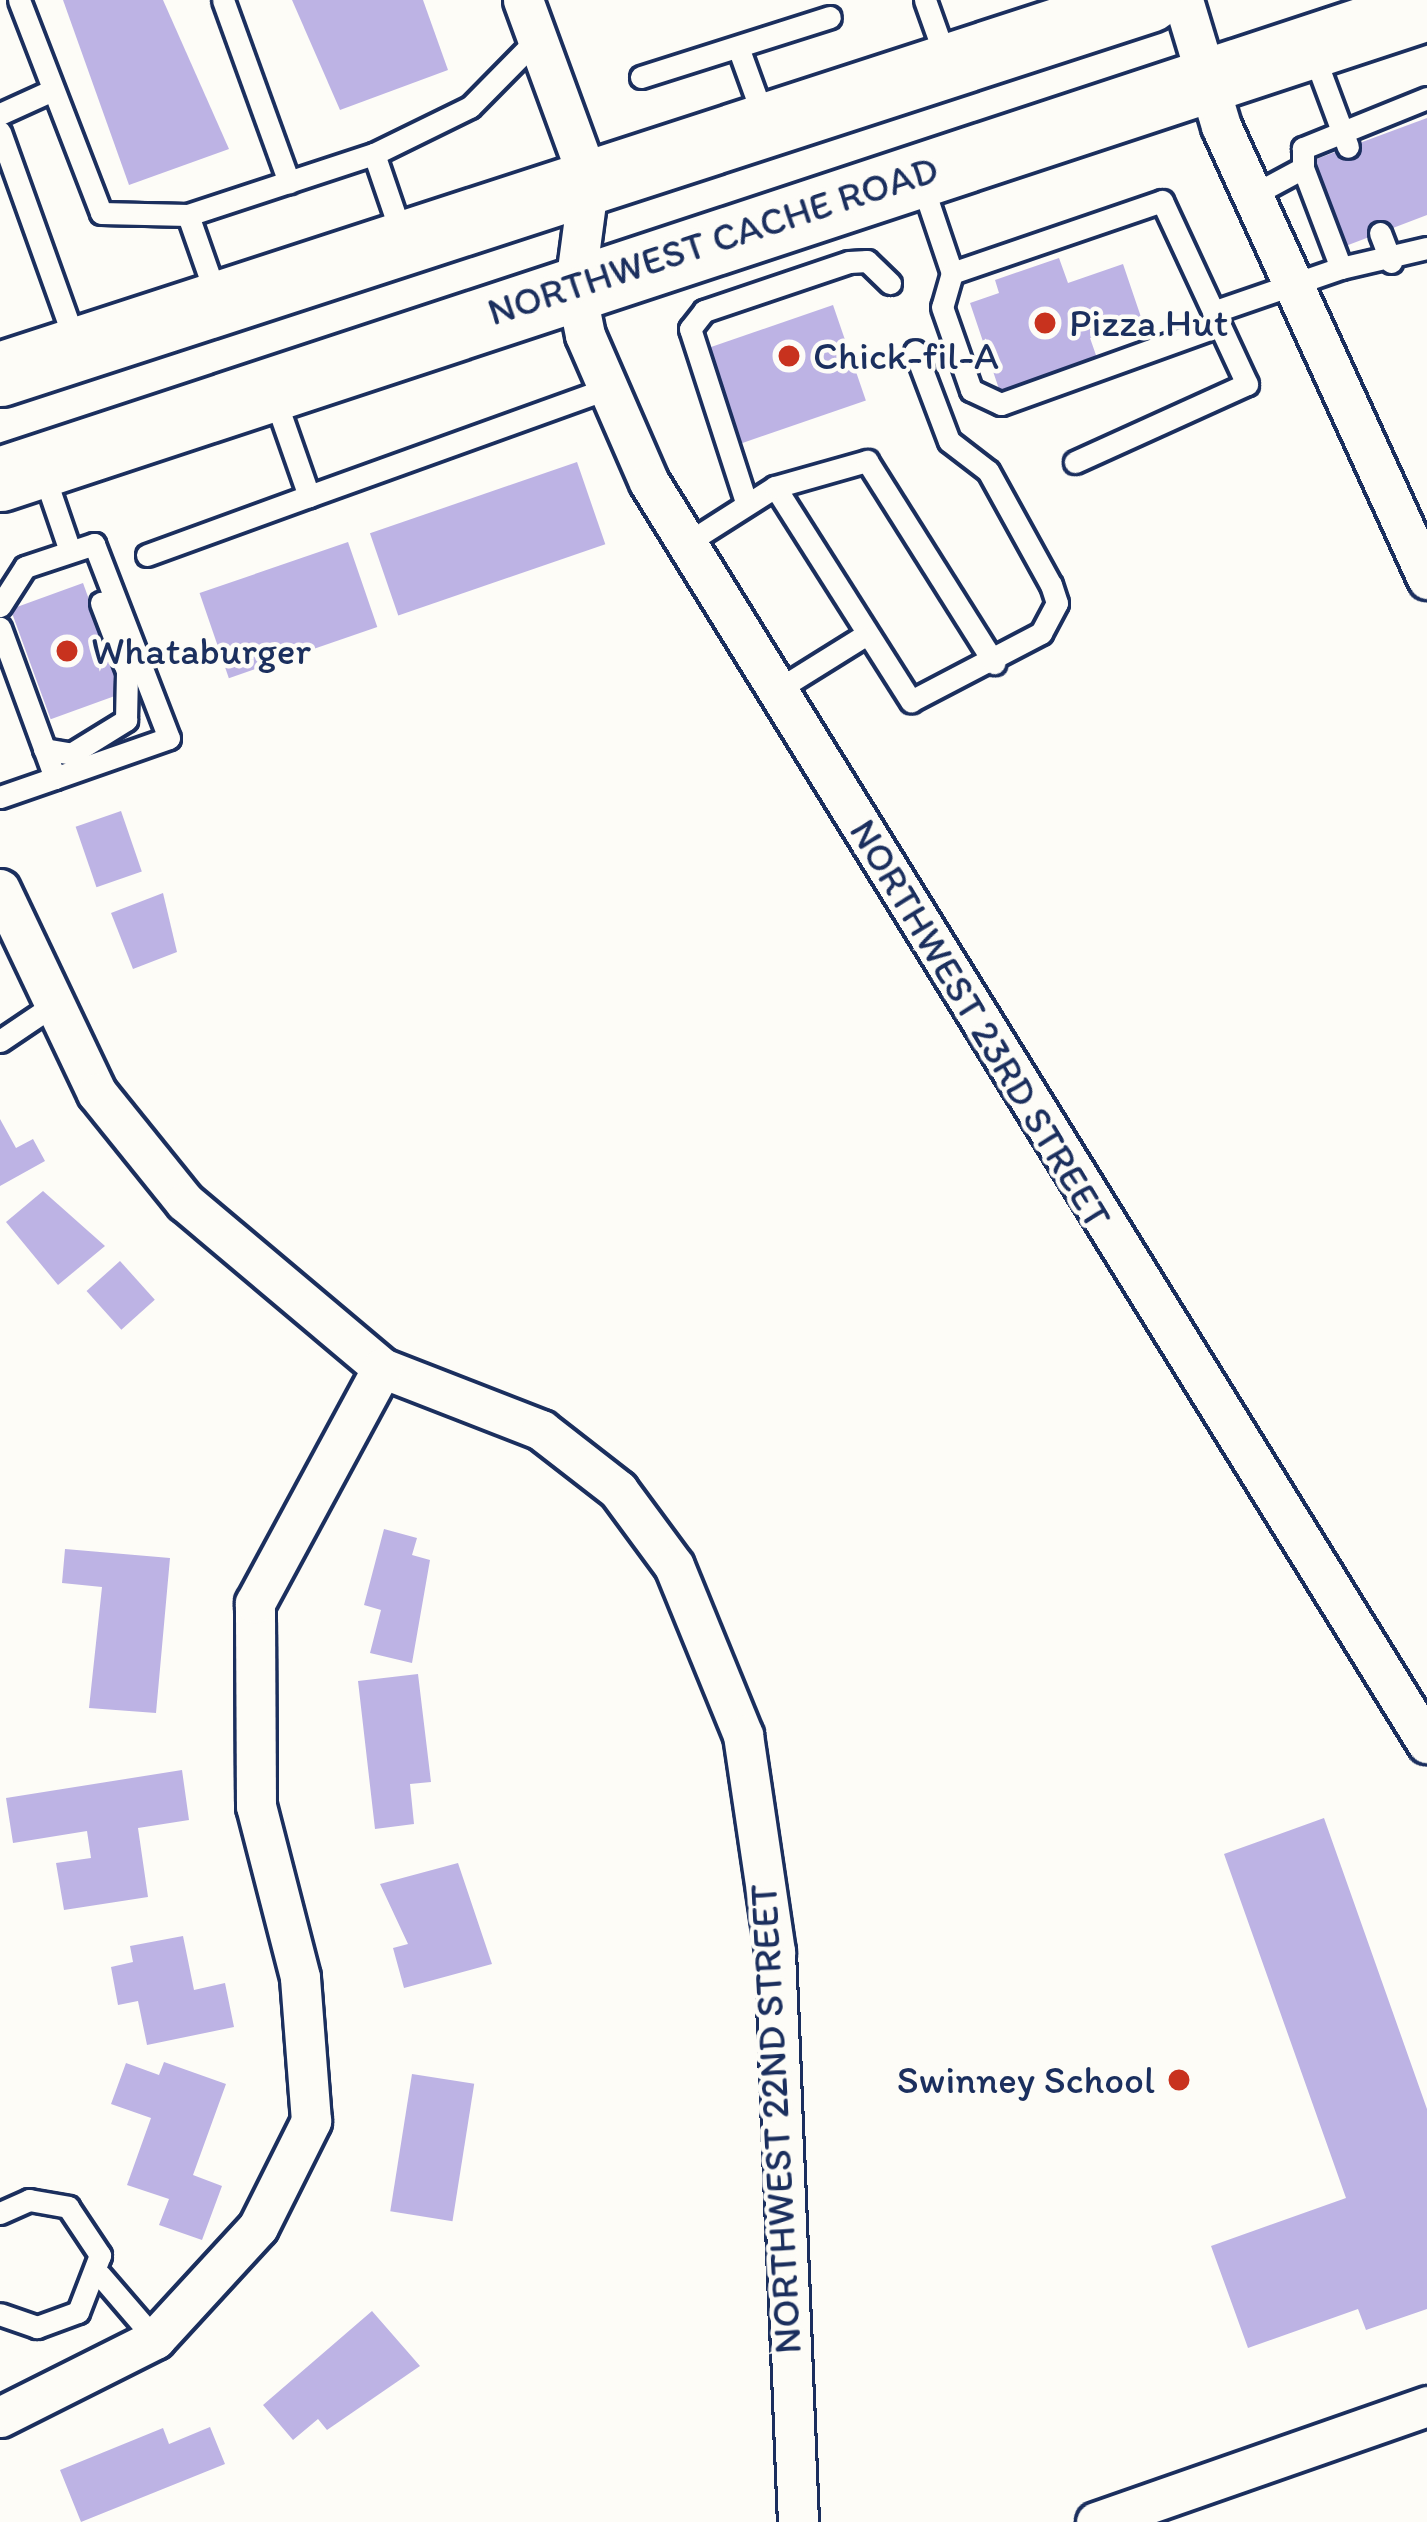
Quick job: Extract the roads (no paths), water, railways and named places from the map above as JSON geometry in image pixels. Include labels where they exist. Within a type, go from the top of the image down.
[{"type":"main road","points":[[0,374],[1149,0]]},
{"type":"main road","name":"NORTHWEST CACHE ROAD","points":[[20,472],[575,285],[1427,8]]},
{"type":"street","points":[[523,0],[589,180],[575,285]]},
{"type":"street","points":[[1183,0],[1205,82],[1251,196],[1427,579]]},
{"type":"street","name":"NORTHWEST 23RD STREET","points":[[575,285],[604,390],[687,544],[1427,1744]]},
{"type":"street","name":"NORTHWEST 22ND STREET","points":[[0,889],[49,1008],[98,1093],[185,1202],[382,1368],[541,1430],[618,1490],[674,1566],[743,1735],[775,1952],[798,2522]]},
{"type":"street","points":[[0,2417],[155,2339],[258,2227],[311,2121],[300,1977],[256,1806],[255,1604],[382,1368]]},
{"type":"street","points":[[1096,2522],[1427,2406]]},
{"type":"lane","points":[[19,0],[101,213],[188,215],[374,154],[470,107],[537,39]]},
{"type":"lane","points":[[223,0],[289,182]]},
{"type":"lane","points":[[925,0],[948,65]]},
{"type":"lane","points":[[641,77],[830,17]]},
{"type":"lane","points":[[737,47],[766,123]]},
{"type":"lane","points":[[1310,47],[1345,139]]},
{"type":"lane","points":[[0,114],[52,90]]},
{"type":"lane","points":[[1341,268],[1303,168],[1303,148],[1345,139],[1427,98]]},
{"type":"lane","points":[[0,132],[77,348]]},
{"type":"lane","points":[[374,154],[404,242]]},
{"type":"lane","points":[[1251,196],[1303,168]]},
{"type":"lane","points":[[918,175],[952,273],[942,308],[971,390],[1001,404],[1216,319],[1288,279],[1391,262],[1427,248]]},
{"type":"lane","points":[[952,273],[1162,201],[1247,384],[1075,462]]},
{"type":"lane","points":[[188,215],[218,301]]},
{"type":"lane","points":[[1380,233],[1391,262]]},
{"type":"lane","points":[[746,502],[690,329],[704,311],[849,262],[867,261],[890,283]]},
{"type":"lane","points":[[775,487],[862,637],[911,701],[994,663],[1041,633],[1058,603],[988,471],[949,441],[916,351]]},
{"type":"lane","points":[[271,387],[309,496]]},
{"type":"lane","points":[[147,555],[604,390]]},
{"type":"lane","points":[[687,544],[775,487],[867,461],[994,663]]},
{"type":"lane","points":[[20,472],[70,551]]},
{"type":"lane","points":[[0,606],[26,567],[94,544],[169,738],[0,797]]},
{"type":"lane","points":[[44,749],[71,754],[126,720],[103,567]]},
{"type":"lane","points":[[0,628],[55,778]]},
{"type":"lane","points":[[777,690],[862,637]]},
{"type":"lane","points":[[0,1041],[49,1008]]},
{"type":"lane","points":[[0,2213],[29,2200],[68,2207],[95,2236],[100,2275],[155,2339]]},
{"type":"lane","points":[[0,2314],[59,2322],[100,2275]]},
{"type":"place","name":"Pizza Hut","points":[[1045,323]]},
{"type":"place","name":"Chick-fil-A","points":[[789,356]]},
{"type":"place","name":"Whataburger","points":[[67,651]]},
{"type":"place","name":"Swinney School","points":[[1179,2080]]}]
